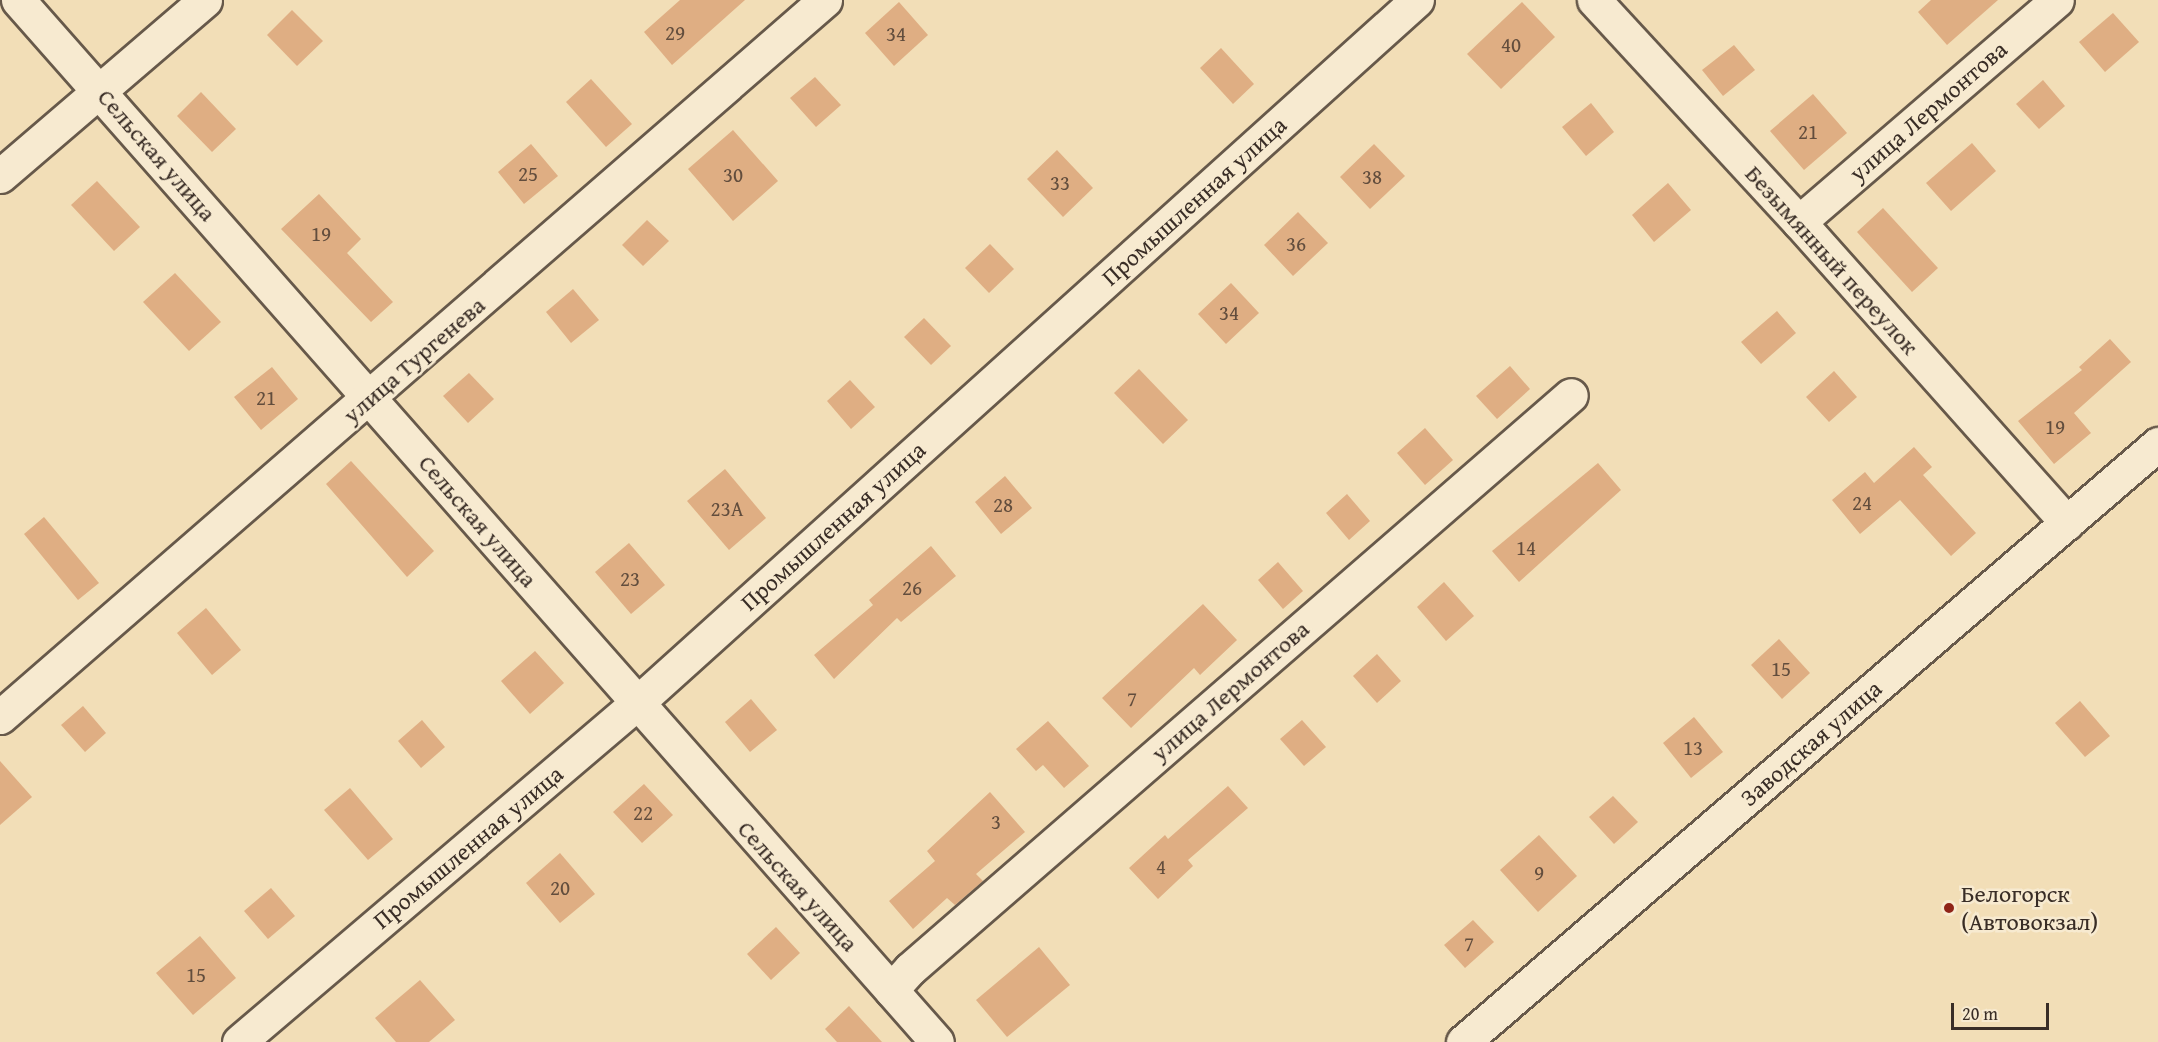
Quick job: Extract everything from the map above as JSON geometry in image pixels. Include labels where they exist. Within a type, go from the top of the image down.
[{"type":"street","name":"Сельская улица","points":[[18,0],[100,90],[937,1042]]},
{"type":"street","points":[[0,176],[205,0]]},
{"type":"street","name":"улица Тургенева","points":[[0,717],[371,398],[825,0]]},
{"type":"street","name":"Промышленная улица","points":[[239,1042],[637,703],[1417,0]]},
{"type":"street","name":"Безымянный переулок","points":[[1594,0],[1799,222],[2067,523]]},
{"type":"street","name":"улица Лермонтова","points":[[1799,222],[2057,0]]},
{"type":"street","name":"улица Лермонтова","points":[[891,990],[910,969],[1571,395]]},
{"type":"street","name":"Заводская улица","points":[[1463,1042],[2158,444]]},
{"type":"building","points":[[680,0],[745,0],[672,65],[644,32]]},
{"type":"building","points":[[1931,0],[1998,0],[1947,45],[1918,12]]},
{"type":"building","points":[[899,2],[928,35],[894,66],[865,33]]},
{"type":"building","points":[[1522,2],[1555,37],[1501,89],[1467,54]]},
{"type":"building","points":[[292,10],[323,41],[297,66],[267,35]]},
{"type":"building","points":[[2113,13],[2139,42],[2105,72],[2079,42]]},
{"type":"building","points":[[1734,45],[1755,70],[1723,96],[1702,70]]},
{"type":"building","points":[[1221,48],[1254,84],[1233,104],[1200,68]]},
{"type":"building","points":[[815,77],[841,105],[816,127],[790,98]]},
{"type":"building","points":[[591,79],[632,124],[606,147],[566,102]]},
{"type":"building","points":[[2043,80],[2065,106],[2039,129],[2016,104]]},
{"type":"building","points":[[201,92],[236,129],[212,152],[177,116]]},
{"type":"building","points":[[1813,94],[1847,133],[1804,170],[1770,131]]},
{"type":"building","points":[[1591,103],[1614,132],[1586,156],[1562,127]]},
{"type":"building","points":[[733,130],[778,181],[733,221],[688,169]]},
{"type":"building","points":[[1972,143],[1996,171],[1951,211],[1926,183]]},
{"type":"building","points":[[531,144],[558,176],[524,204],[498,172]]},
{"type":"building","points":[[1374,144],[1405,176],[1370,209],[1340,177]]},
{"type":"building","points":[[1057,150],[1093,188],[1063,217],[1027,179]]},
{"type":"building","points":[[97,181],[140,227],[114,251],[71,205]]},
{"type":"building","points":[[1668,183],[1691,210],[1654,242],[1632,215]]},
{"type":"building","points":[[319,194],[361,239],[347,253],[393,302],[371,322],[281,229]]},
{"type":"building","points":[[1883,208],[1938,268],[1912,292],[1857,232]]},
{"type":"building","points":[[1298,212],[1328,243],[1293,276],[1264,245]]},
{"type":"building","points":[[647,220],[669,241],[643,266],[622,245]]},
{"type":"building","points":[[990,244],[1014,269],[989,293],[965,268]]},
{"type":"building","points":[[175,273],[221,322],[189,351],[143,302]]},
{"type":"building","points":[[1231,283],[1259,313],[1226,344],[1198,314]]},
{"type":"building","points":[[573,289],[599,320],[571,343],[546,312]]},
{"type":"building","points":[[1777,311],[1796,333],[1761,364],[1741,342]]},
{"type":"building","points":[[924,318],[951,346],[931,365],[904,337]]},
{"type":"building","points":[[2110,339],[2131,362],[2074,413],[2091,433],[2054,464],[2018,421],[2082,370],[2079,367]]},
{"type":"building","points":[[1510,366],[1530,389],[1497,419],[1476,396]]},
{"type":"building","points":[[272,367],[298,399],[261,430],[234,397]]},
{"type":"building","points":[[1139,369],[1188,420],[1163,444],[1114,393]]},
{"type":"building","points":[[1834,371],[1857,397],[1829,422],[1806,397]]},
{"type":"building","points":[[469,373],[494,399],[468,423],[443,396]]},
{"type":"building","points":[[850,380],[875,407],[851,429],[827,401]]},
{"type":"building","points":[[1425,428],[1453,460],[1425,485],[1397,453]]},
{"type":"building","points":[[1914,447],[1932,467],[1923,475],[1976,533],[1951,556],[1900,500],[1860,534],[1832,500],[1865,472],[1874,483]]},
{"type":"building","points":[[351,461],[434,551],[407,577],[326,484]]},
{"type":"building","points":[[1598,463],[1621,490],[1519,582],[1492,551]]},
{"type":"building","points":[[725,469],[766,518],[729,550],[687,501]]},
{"type":"building","points":[[1005,476],[1032,508],[1001,534],[975,502]]},
{"type":"building","points":[[1347,494],[1370,521],[1349,540],[1326,513]]},
{"type":"building","points":[[44,517],[99,583],[78,600],[24,534]]},
{"type":"building","points":[[629,543],[665,585],[631,614],[595,572]]},
{"type":"building","points":[[931,546],[956,576],[901,622],[897,618],[834,679],[814,655],[873,605],[869,600]]},
{"type":"building","points":[[1278,562],[1303,591],[1283,609],[1258,580]]},
{"type":"building","points":[[1444,582],[1474,616],[1446,641],[1417,607]]},
{"type":"building","points":[[1203,604],[1237,640],[1200,675],[1194,668],[1131,728],[1102,698]]},
{"type":"building","points":[[206,608],[241,650],[212,675],[177,633]]},
{"type":"building","points":[[1779,639],[1810,673],[1782,699],[1751,665]]},
{"type":"building","points":[[535,651],[564,683],[530,714],[501,681]]},
{"type":"building","points":[[1377,654],[1401,681],[1377,703],[1353,676]]},
{"type":"building","points":[[751,699],[777,730],[750,752],[725,722]]},
{"type":"building","points":[[2080,701],[2110,736],[2085,757],[2055,723]]},
{"type":"building","points":[[83,706],[106,733],[85,752],[61,725]]},
{"type":"building","points":[[1694,717],[1723,752],[1691,778],[1663,743]]},
{"type":"building","points":[[422,720],[445,747],[421,768],[398,741]]},
{"type":"building","points":[[1302,720],[1326,747],[1304,766],[1280,739]]},
{"type":"building","points":[[1048,721],[1089,766],[1064,788],[1043,765],[1036,771],[1016,749]]},
{"type":"building","points":[[0,761],[32,797],[0,825]]},
{"type":"building","points":[[644,784],[673,815],[642,843],[613,812]]},
{"type":"building","points":[[1228,786],[1248,808],[1188,860],[1193,866],[1158,899],[1129,868],[1165,835],[1168,839]]},
{"type":"building","points":[[350,788],[393,839],[368,860],[324,810]]},
{"type":"building","points":[[990,792],[1025,832],[976,874],[983,881],[955,905],[947,898],[913,929],[889,901],[935,861],[927,851]]},
{"type":"building","points":[[1613,796],[1638,822],[1614,844],[1589,817]]},
{"type":"building","points":[[1539,835],[1577,876],[1538,912],[1500,870]]},
{"type":"building","points":[[560,853],[595,894],[560,923],[526,883]]},
{"type":"building","points":[[271,888],[295,916],[268,939],[244,911]]},
{"type":"building","points":[[1473,920],[1494,942],[1465,968],[1444,945]]},
{"type":"building","points":[[776,927],[800,953],[771,980],[747,954]]},
{"type":"building","points":[[200,936],[236,978],[193,1015],[156,973]]},
{"type":"building","points":[[1039,947],[1070,985],[1007,1037],[976,1000]]},
{"type":"building","points":[[420,980],[455,1020],[429,1042],[396,1042],[375,1018]]},
{"type":"building","points":[[849,1006],[882,1042],[837,1042],[825,1029]]},
{"type":"place","name":"Белогорск (Автовокзал)","points":[[1949,908]]}]
